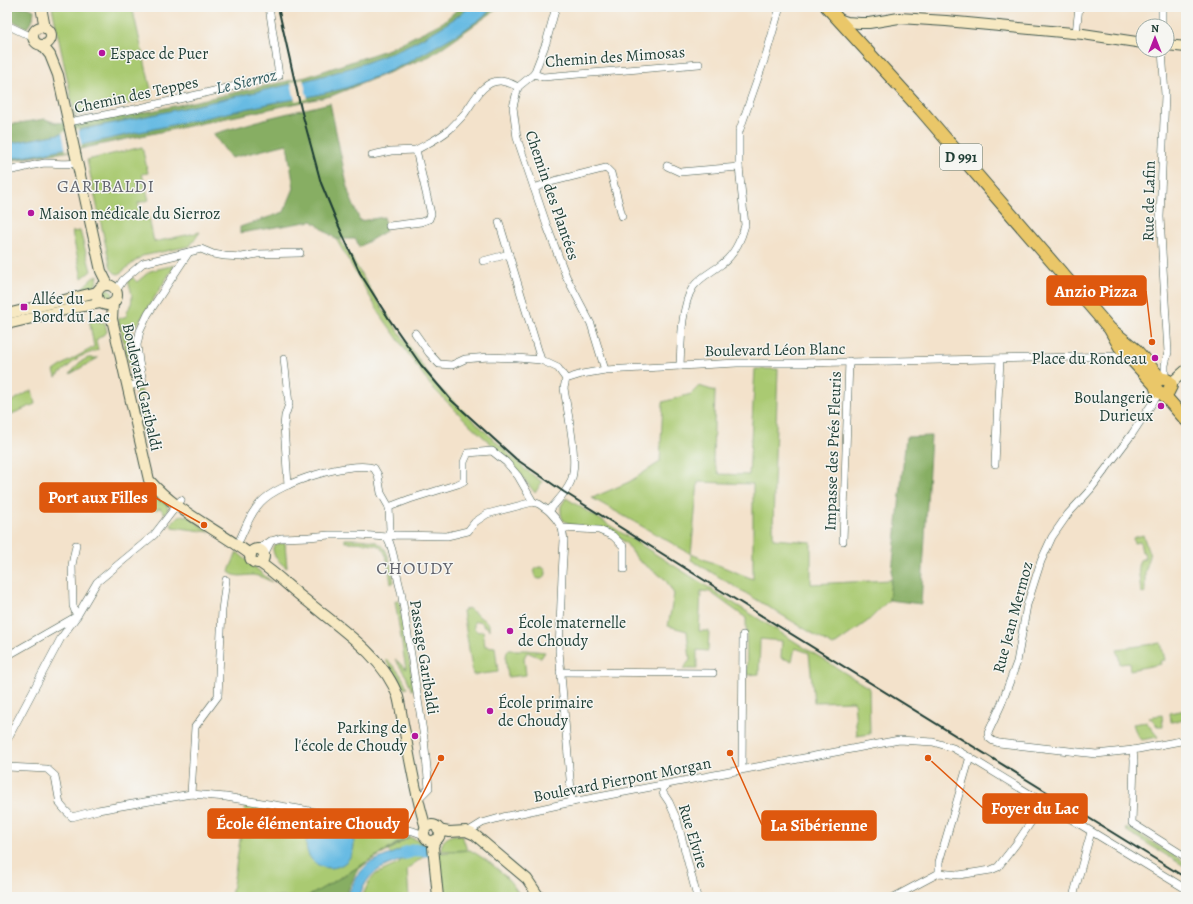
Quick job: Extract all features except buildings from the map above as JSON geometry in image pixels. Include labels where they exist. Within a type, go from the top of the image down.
[{"type":"main road","name":"D 991","points":[[827,7],[931,122],[1110,329],[1164,385],[1186,412]]},
{"type":"main road","points":[[42,8],[36,32],[36,42],[46,44]]},
{"type":"main road","points":[[838,19],[855,23],[869,23],[907,18],[1076,33],[1135,42]]},
{"type":"main road","points":[[36,32],[48,30],[51,37],[46,44]]},
{"type":"main road","points":[[7,324],[78,307],[106,304],[117,297],[107,288],[101,271],[58,75],[46,44]]},
{"type":"main road","points":[[1175,46],[1186,47]]},
{"type":"main road","points":[[106,304],[97,298],[107,288]]},
{"type":"main road","points":[[7,314],[107,288]]},
{"type":"main road","name":"Boulevard Garibaldi","points":[[106,304],[112,318],[149,480],[158,491],[179,503],[258,555]]},
{"type":"main road","points":[[1164,385],[1184,372]]},
{"type":"main road","name":"D 991","points":[[1164,385],[1186,420]]},
{"type":"main road","name":"Boulevard Garibaldi","points":[[218,529],[240,539],[294,591],[368,652],[382,667],[392,683],[398,698],[420,811],[432,835]]},
{"type":"main road","name":"Boulevard Garibaldi","points":[[413,777],[423,817],[432,835],[438,897]]},
{"type":"main road","points":[[432,835],[449,832],[471,833],[527,879],[539,897]]},
{"type":"street","name":"Chemin des Teppes","points":[[69,124],[279,76],[269,7]]},
{"type":"street","points":[[372,155],[391,150],[416,150],[438,138],[464,114],[479,92],[486,86],[496,81],[502,81],[518,87],[534,74],[546,43],[556,7]]},
{"type":"street","points":[[680,366],[684,318],[692,288],[701,278],[722,264],[729,257],[743,233],[745,225],[740,167],[739,132],[766,55],[780,7]]},
{"type":"street","points":[[1076,33],[1079,7]]},
{"type":"street","points":[[1162,7],[1162,18]]},
{"type":"street","points":[[7,25],[36,32]]},
{"type":"street","name":"Rue de Lafin","points":[[1162,58],[1164,95],[1160,217],[1168,352],[1164,385]]},
{"type":"street","name":"Chemin des Mimosas","points":[[534,74],[543,77],[700,64]]},
{"type":"street","name":"Chemin des Plantées","points":[[518,87],[513,107],[517,138],[566,276],[591,324],[605,370]]},
{"type":"street","points":[[389,226],[421,222],[429,219],[431,214],[416,150]]},
{"type":"street","points":[[7,171],[43,164],[70,164],[76,158]]},
{"type":"street","points":[[667,166],[680,172],[740,167]]},
{"type":"street","points":[[534,188],[554,181],[606,168],[611,173],[622,216]]},
{"type":"street","points":[[499,222],[541,360]]},
{"type":"street","points":[[107,288],[123,280],[143,263],[201,249],[213,254],[242,257],[257,254],[300,253]]},
{"type":"street","points":[[127,387],[143,382],[137,345],[140,331],[148,314],[189,252]]},
{"type":"street","points":[[483,261],[509,254]]},
{"type":"street","points":[[415,333],[428,353],[439,364],[452,365],[465,359],[488,357],[541,360],[558,368],[566,379],[564,388],[574,454],[573,471],[571,482],[549,511]]},
{"type":"street","name":"Boulevard Léon Blanc","points":[[566,379],[582,374],[605,370],[738,363],[1121,356],[1130,351]]},
{"type":"street","points":[[284,358],[289,404],[285,416],[284,426],[288,484]]},
{"type":"street","points":[[995,464],[1000,358]]},
{"type":"street","name":"Impasse des Prés Fleuris","points":[[843,541],[849,362]]},
{"type":"street","name":"Rue Jean Mermoz","points":[[1133,750],[1096,754],[999,743],[989,738],[988,733],[1001,705],[1017,662],[1027,605],[1040,561],[1052,537],[1068,514],[1090,490],[1132,434],[1164,385]]},
{"type":"street","points":[[389,507],[458,484],[464,480],[464,462],[468,453],[492,451],[506,462],[518,476],[532,502]]},
{"type":"street","points":[[240,539],[251,516],[262,500],[278,489],[288,484],[326,472],[360,467],[374,468],[378,475],[381,493],[389,507],[390,530],[387,536]]},
{"type":"street","points":[[258,555],[271,542],[281,538],[328,535],[447,536],[468,531],[475,522],[487,514],[532,502],[539,504],[549,511],[562,528],[564,540],[559,651],[572,802]]},
{"type":"street","points":[[7,740],[61,638],[97,582],[154,535],[179,503]]},
{"type":"street","points":[[562,528],[599,530],[613,536],[624,547],[624,569]]},
{"type":"street","name":"Passage Garibaldi","points":[[387,536],[391,546],[397,580],[401,591],[424,738],[429,788],[418,799]]},
{"type":"street","points":[[76,545],[72,565],[72,606],[76,616]]},
{"type":"street","points":[[191,794],[195,728],[218,696],[222,610],[226,580]]},
{"type":"street","points":[[7,656],[76,616]]},
{"type":"street","points":[[742,635],[742,770]]},
{"type":"street","points":[[560,672],[713,673]]},
{"type":"street","name":"Boulevard Pierpont Morgan","points":[[471,833],[482,823],[572,802],[899,740],[933,742],[953,748],[970,757],[1186,889]]},
{"type":"street","points":[[1186,740],[1133,750],[1132,823],[1186,857]]},
{"type":"street","points":[[939,873],[939,862],[970,757]]},
{"type":"street","points":[[7,767],[47,769],[55,776],[60,804],[72,817],[98,810],[191,794],[226,797],[292,808],[432,835]]},
{"type":"street","name":"Rue Elvire","points":[[666,785],[663,789],[663,793],[677,820],[697,897]]},
{"type":"street","points":[[894,897],[939,873],[959,875],[998,868],[1044,803]]},
{"type":"street","points":[[1073,897],[1091,832]]},
{"type":"green space","points":[[14,7],[28,7],[34,10],[33,19],[27,28],[7,18],[7,9]]},
{"type":"green space","name":"Espace de Puer","points":[[52,7],[132,7],[153,98],[75,116]]},
{"type":"green space","points":[[460,7],[500,7],[430,56],[331,96],[65,152],[7,161],[7,159],[35,155],[81,145],[78,131],[7,144],[7,125],[45,119],[56,123],[151,111],[306,77],[389,49],[443,22]]},
{"type":"green space","points":[[330,103],[349,194],[360,221],[384,217],[386,231],[359,247],[356,239],[336,239],[312,221],[240,233],[240,227],[284,212],[294,188],[287,144],[231,158],[213,134],[268,118]]},
{"type":"green space","points":[[142,147],[148,173],[142,174],[149,200],[138,203],[142,220],[149,218],[154,242],[200,232],[190,246],[142,256],[119,274],[115,273],[111,269],[87,160]]},
{"type":"green space","points":[[80,231],[91,271],[82,278],[72,232]]},
{"type":"green space","points":[[336,239],[340,239],[375,297],[435,384],[526,470],[542,482],[535,493],[510,461],[469,424],[431,386],[380,314]]},
{"type":"green space","points":[[175,265],[137,325],[132,325],[139,372],[132,375],[118,319],[127,316],[127,311],[131,304],[132,298],[128,282],[132,277],[137,282],[150,271]]},
{"type":"green space","points":[[98,275],[95,286],[88,292],[81,295],[79,290]]},
{"type":"green space","points":[[109,289],[112,290],[112,300],[105,301],[102,300],[101,293],[102,290]]},
{"type":"green space","points":[[89,318],[105,323],[107,332],[96,340],[98,350],[79,357],[56,377],[54,371],[94,347]]},
{"type":"green space","points":[[88,358],[98,358],[70,374],[80,362]]},
{"type":"green space","points":[[755,369],[778,369],[773,539],[811,542],[811,584],[891,580],[889,600],[868,621],[833,646],[691,560],[691,554],[592,498],[629,482],[660,462],[663,402],[691,394],[699,386],[715,391],[713,460],[719,474],[749,475]],"holes":[[[698,482],[753,484],[753,579],[691,554]]]},
{"type":"green space","points":[[141,389],[147,433],[143,435],[135,391]]},
{"type":"green space","points":[[32,390],[35,404],[7,416],[7,404]]},
{"type":"green space","points":[[931,436],[921,604],[889,600],[906,437]]},
{"type":"green space","points":[[144,475],[167,503],[168,510],[165,514],[160,508],[156,510],[148,508]]},
{"type":"green space","points":[[566,498],[869,688],[870,734],[857,736],[854,701],[814,702],[809,653],[795,648],[792,661],[781,658],[782,641],[760,639],[759,674],[747,675],[746,618],[710,592],[701,591],[699,631],[709,631],[708,651],[697,650],[697,669],[683,669],[690,660],[687,631],[668,626],[674,594],[665,579],[638,560],[626,543],[614,534],[585,526],[571,525],[563,520],[561,506]]},
{"type":"green space","points":[[182,515],[187,516],[210,532],[172,527],[171,524],[177,517]]},
{"type":"green space","points":[[1143,535],[1150,556],[1145,572],[1145,593],[1141,592],[1138,566],[1140,560],[1145,558],[1144,552],[1142,552],[1140,542],[1134,543],[1133,538]]},
{"type":"green space","points":[[345,539],[369,540],[377,542],[382,546],[389,559],[394,582],[391,584],[385,553],[382,548],[369,543],[345,542]]},
{"type":"green space","points":[[285,543],[287,568],[277,559],[273,550],[273,547],[277,544]]},
{"type":"green space","points":[[237,552],[272,582],[256,575],[238,576],[230,573],[229,571]]},
{"type":"green space","points":[[538,567],[542,567],[546,573],[542,579],[538,579],[534,575],[534,571]]},
{"type":"green space","points":[[395,601],[399,601],[414,689],[412,690],[406,676],[395,659],[406,669]]},
{"type":"green space","points":[[468,608],[489,624],[489,630],[486,626],[483,626],[480,621],[474,622],[474,628],[478,632],[483,631],[485,646],[495,647],[498,672],[473,675],[463,611]]},
{"type":"green space","points":[[1161,643],[1165,660],[1160,661],[1161,664],[1130,670],[1129,663],[1120,664],[1117,649]]},
{"type":"green space","points":[[508,650],[545,652],[541,658],[527,652],[524,658],[526,675],[508,677],[506,659]]},
{"type":"green space","points":[[386,659],[399,672],[407,688],[404,689],[398,677],[385,660]]},
{"type":"green space","points":[[1186,710],[1186,720],[1171,722],[1170,713]]},
{"type":"green space","points":[[1162,715],[1163,726],[1157,726],[1152,719],[1148,717]]},
{"type":"green space","points":[[1146,722],[1158,737],[1141,740],[1137,735],[1133,724]]},
{"type":"green space","points":[[246,802],[411,833],[387,850],[311,895],[301,897],[231,897]]},
{"type":"green space","points":[[1127,827],[1186,863],[1186,867],[1125,830]]},
{"type":"green space","points":[[453,835],[462,835],[467,850],[441,851],[444,841]]},
{"type":"green space","points":[[409,837],[420,841],[428,848],[427,854],[407,870],[409,897],[362,897],[369,882],[376,874],[400,863],[388,851]]},
{"type":"green space","points":[[409,837],[388,851],[369,861],[357,871],[345,897],[303,897],[311,895]]},
{"type":"green space","points":[[470,850],[499,870],[511,882],[521,897],[441,897],[439,853]]},
{"type":"water","points":[[470,7],[494,7],[464,30],[407,63],[346,88],[35,155],[7,159],[7,144],[87,129],[193,106],[286,85],[351,68],[382,57],[413,43],[442,27]]},
{"type":"water","points":[[325,820],[335,820],[344,824],[350,830],[353,835],[353,853],[344,864],[335,868],[325,868],[316,864],[310,858],[306,849],[306,839],[310,830],[316,824]]},
{"type":"water","points":[[421,843],[422,854],[394,862],[380,869],[368,879],[359,897],[347,897],[356,877],[369,863]]},
{"type":"pier","points":[[303,79],[308,99],[295,101],[291,82]]},
{"type":"pier","points":[[78,129],[82,147],[66,151],[62,132]]},
{"type":"waterway","points":[[406,853],[415,850],[430,850]]},
{"type":"railway","points":[[278,7],[301,109],[321,183],[337,222],[360,273],[389,319],[421,365],[451,400],[516,459],[564,492],[1186,878]]},
{"type":"place","name":"Espace de Puer","points":[[102,53]]},
{"type":"place","name":"Maison médicale du Sierroz","points":[[31,213]]},
{"type":"place","name":"Allée du Bord du Lac","points":[[24,307]]},
{"type":"place","name":"Anzio Pizza","points":[[1152,342]]},
{"type":"place","name":"Place du Rondeau","points":[[1155,358]]},
{"type":"place","name":"Boulangerie Durieux","points":[[1161,406]]},
{"type":"place","name":"Port aux Filles","points":[[204,525]]},
{"type":"place","name":"École maternelle de Choudy","points":[[510,631]]},
{"type":"place","name":"École primaire de Choudy","points":[[490,711]]},
{"type":"place","name":"Parking de l'école de Choudy","points":[[415,736]]},
{"type":"place","name":"La Sibérienne","points":[[730,753]]},
{"type":"place","name":"École élémentaire Choudy","points":[[441,758]]},
{"type":"place","name":"Foyer du Lac","points":[[928,758]]},
{"type":"district","name":"GARIBALDI","points":[[106,186]]},
{"type":"district","name":"CHOUDY","points":[[415,568]]},
{"type":"water label","name":"Le Sierroz","points":[[246,81]]}]
